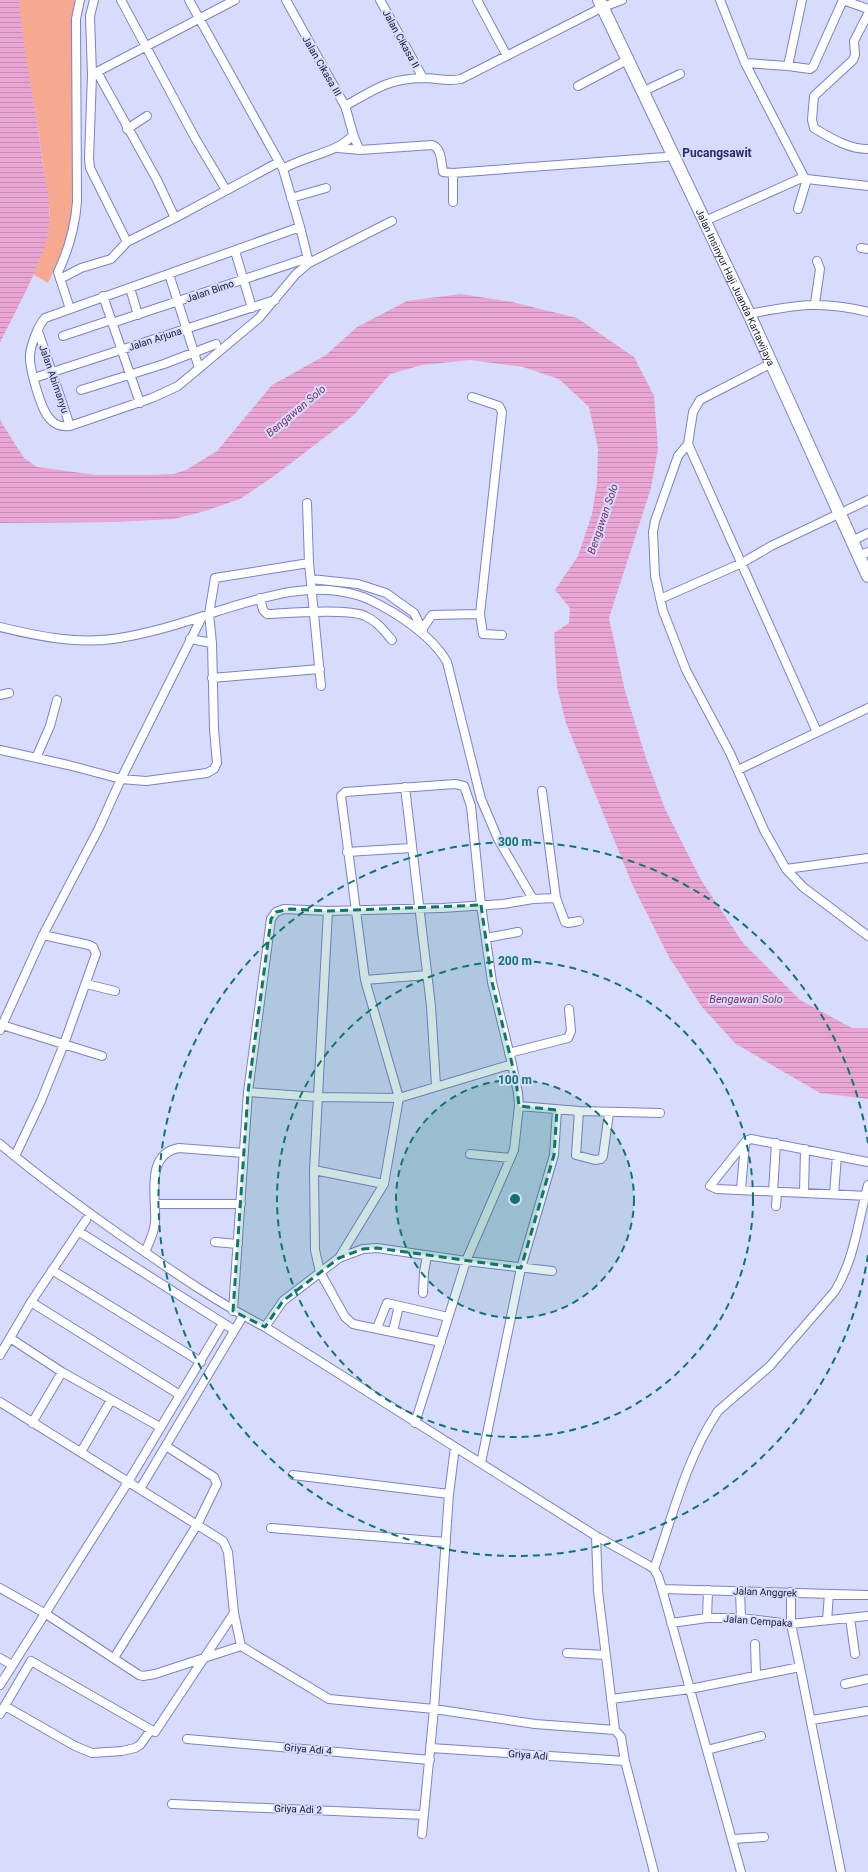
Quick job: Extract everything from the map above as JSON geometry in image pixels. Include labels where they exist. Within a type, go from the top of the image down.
[{"type":"main road","name":"Jalan Insinyur Haji Juanda Kartawijaya","points":[[601,3],[629,59],[772,363],[852,541],[863,554],[868,576]]},
{"type":"street","points":[[70,309],[58,272],[69,246],[77,202],[76,19],[80,0]]},
{"type":"street","points":[[94,0],[90,16],[95,73],[89,159],[90,168],[127,242]]},
{"type":"street","points":[[121,0],[146,48],[226,190]]},
{"type":"street","points":[[188,0],[281,165],[300,228],[308,261]]},
{"type":"street","points":[[95,73],[146,48],[235,0]]},
{"type":"street","name":"Jalan Cikasa III","points":[[286,0],[345,106],[351,122],[353,135],[360,150]]},
{"type":"street","name":"Jalan Cikasa II","points":[[380,0],[423,78]]},
{"type":"street","points":[[477,0],[507,56]]},
{"type":"street","points":[[345,106],[392,81],[423,78],[448,81],[462,79],[507,56],[601,3],[622,0]]},
{"type":"street","points":[[720,0],[745,63],[805,178],[798,209]]},
{"type":"street","points":[[788,66],[802,0]]},
{"type":"street","points":[[745,63],[810,69],[813,67],[843,0],[868,9]]},
{"type":"street","points":[[868,14],[854,41],[855,58],[814,96],[812,120],[814,128],[834,140],[858,149],[868,149]]},
{"type":"street","points":[[578,86],[629,59]]},
{"type":"street","points":[[95,73],[156,180],[175,218]]},
{"type":"street","points":[[644,92],[680,74]]},
{"type":"street","points":[[127,129],[147,116]]},
{"type":"street","points":[[338,148],[353,135]]},
{"type":"street","points":[[60,278],[81,268],[111,260],[127,242],[226,190],[281,165],[338,148],[360,150],[436,146],[439,151],[443,172],[453,173],[665,158],[674,155]]},
{"type":"street","points":[[453,173],[453,202]]},
{"type":"street","points":[[705,221],[805,178],[868,186]]},
{"type":"street","points":[[291,198],[326,188]]},
{"type":"street","points":[[300,228],[130,288],[103,296],[45,318],[38,332],[30,356],[34,378],[47,415],[56,424],[62,427],[70,426],[140,403],[178,386],[259,318],[308,261],[392,221]]},
{"type":"street","points":[[235,250],[252,308]]},
{"type":"street","name":"Jalan Bimo","points":[[63,336],[138,315],[243,279],[308,261]]},
{"type":"street","points":[[815,303],[820,269],[817,262]]},
{"type":"street","points":[[169,274],[199,368]]},
{"type":"street","points":[[130,288],[138,315]]},
{"type":"street","points":[[103,296],[140,403]]},
{"type":"street","name":"Jalan Arjuna","points":[[34,378],[276,300]]},
{"type":"street","points":[[749,314],[815,303],[831,304],[868,312]]},
{"type":"street","name":"Jalan Abimanyu","points":[[38,332],[70,426]]},
{"type":"street","points":[[81,390],[131,375],[216,344]]},
{"type":"street","points":[[772,363],[700,400],[693,412],[688,444],[678,456],[655,521],[653,532],[655,576],[660,599],[684,665],[738,770],[764,830],[786,869],[803,887],[868,936]]},
{"type":"street","points":[[472,396],[499,406],[502,412],[480,614],[483,634],[502,635]]},
{"type":"street","points":[[688,444],[817,732]]},
{"type":"street","points":[[660,599],[742,563],[771,546],[868,500]]},
{"type":"street","points":[[307,503],[309,563],[321,686]]},
{"type":"street","points":[[852,541],[868,533]]},
{"type":"street","points":[[102,1056],[1,1027],[43,935],[99,828],[121,779],[190,639],[205,616],[215,578],[309,563]]},
{"type":"street","points":[[311,579],[358,584],[380,590],[394,598],[414,613],[423,631],[442,653],[447,662],[480,799],[498,840],[533,899]]},
{"type":"street","points":[[0,627],[62,640],[99,640],[148,633],[260,598],[295,590],[312,589],[356,594],[377,603],[423,631]]},
{"type":"street","points":[[260,598],[265,613],[314,612],[363,615],[380,626],[392,640]]},
{"type":"street","points":[[377,603],[394,598]]},
{"type":"street","points":[[414,613],[480,614]]},
{"type":"street","points":[[423,631],[432,614]]},
{"type":"street","points":[[0,750],[68,765],[121,779],[154,780],[206,773],[214,769],[217,763],[214,729],[212,643],[205,616]]},
{"type":"street","points":[[190,639],[212,643]]},
{"type":"street","points":[[212,678],[320,668]]},
{"type":"street","points":[[0,695],[10,693]]},
{"type":"street","points":[[36,758],[50,726],[57,700]]},
{"type":"street","points":[[738,770],[868,708]]},
{"type":"street","points":[[339,1258],[384,1184],[399,1098],[365,980],[340,799],[341,794],[344,792],[405,787],[463,785],[466,788],[471,806],[481,906],[492,982],[512,1064],[519,1106],[514,1150],[466,1261],[415,1423]]},
{"type":"street","points":[[405,787],[418,909],[431,1006],[436,1085]]},
{"type":"street","points":[[542,791],[556,898],[565,922],[568,923],[579,921]]},
{"type":"street","points":[[471,806],[480,799]]},
{"type":"street","points":[[347,852],[411,848]]},
{"type":"street","points":[[786,869],[868,858]]},
{"type":"street","points":[[233,1311],[248,1092],[271,919],[276,912],[284,910],[328,911],[481,906],[533,899],[556,898]]},
{"type":"street","points":[[328,911],[314,1170],[315,1250],[320,1272],[345,1317],[353,1324],[441,1342]]},
{"type":"street","points":[[486,938],[518,932]]},
{"type":"street","points":[[15,1156],[41,1101],[64,1044],[95,958],[96,951],[93,947],[43,935]]},
{"type":"street","points":[[365,980],[427,975]]},
{"type":"street","points":[[86,984],[115,991]]},
{"type":"street","points":[[509,1053],[568,1038],[571,1031],[569,1009]]},
{"type":"street","points":[[248,1092],[318,1097],[399,1098],[436,1085],[512,1064]]},
{"type":"street","points":[[519,1106],[609,1113],[660,1113]]},
{"type":"street","points":[[481,1463],[521,1268],[554,1155],[557,1110]]},
{"type":"street","points":[[579,1111],[576,1155],[595,1160],[601,1159],[603,1156],[609,1113]]},
{"type":"street","points":[[867,1196],[717,1189],[710,1186],[745,1143],[754,1138],[868,1162]]},
{"type":"street","points":[[741,1190],[745,1143]]},
{"type":"street","points":[[776,1143],[776,1206]]},
{"type":"street","points":[[0,1144],[90,1214],[233,1311],[265,1327],[596,1536],[654,1569],[662,1589],[741,1872]]},
{"type":"street","points":[[145,1252],[155,1225],[154,1177],[162,1156],[169,1151],[179,1148],[244,1153]]},
{"type":"street","points":[[804,1193],[806,1149]]},
{"type":"street","points":[[470,1154],[510,1158]]},
{"type":"street","points":[[834,1194],[837,1156]]},
{"type":"street","points":[[314,1170],[384,1184]]},
{"type":"street","points":[[654,1569],[689,1464],[703,1434],[718,1411],[770,1366],[835,1291],[842,1280],[856,1242],[861,1214],[867,1196],[868,1185]]},
{"type":"street","points":[[155,1204],[241,1204]]},
{"type":"street","points":[[0,1355],[31,1302],[86,1220]]},
{"type":"street","points":[[78,1231],[234,1330]]},
{"type":"street","points":[[215,1242],[238,1244]]},
{"type":"street","points":[[265,1327],[283,1301],[312,1280],[320,1272],[339,1258],[369,1248],[552,1271]]},
{"type":"street","points":[[423,1293],[423,1275],[427,1256]]},
{"type":"street","points":[[52,1270],[201,1362]]},
{"type":"street","points":[[31,1302],[180,1395]]},
{"type":"street","points":[[377,1328],[386,1304],[448,1317]]},
{"type":"street","points":[[393,1331],[399,1306]]},
{"type":"street","points":[[140,1489],[243,1316]]},
{"type":"street","points":[[0,1685],[128,1482],[223,1323]]},
{"type":"street","points":[[10,1338],[62,1372],[160,1427]]},
{"type":"street","points":[[32,1423],[62,1372]]},
{"type":"street","points":[[81,1452],[111,1400]]},
{"type":"street","points":[[0,1402],[225,1544],[228,1552],[234,1613],[241,1646],[329,1699],[434,1709],[536,1724],[615,1730]]},
{"type":"street","points":[[114,1658],[197,1525],[211,1498],[217,1481],[214,1477],[166,1446]]},
{"type":"street","points":[[422,1834],[431,1748],[449,1494],[455,1447]]},
{"type":"street","points":[[293,1475],[449,1494]]},
{"type":"street","points":[[271,1528],[446,1542]]},
{"type":"street","points":[[596,1536],[598,1591],[615,1730],[621,1736],[625,1762],[654,1872]]},
{"type":"street","points":[[0,1588],[46,1614],[139,1675],[143,1676],[155,1674],[241,1646]]},
{"type":"street","name":"Jalan Anggrek","points":[[662,1589],[868,1595]]},
{"type":"street","points":[[707,1618],[708,1590]]},
{"type":"street","points":[[740,1591],[741,1618]]},
{"type":"street","points":[[791,1592],[791,1624],[812,1720],[841,1872]]},
{"type":"street","points":[[827,1620],[829,1594]]},
{"type":"street","points":[[20,1654],[31,1662],[155,1732],[234,1613]]},
{"type":"street","name":"Jalan Cempaka","points":[[671,1623],[707,1618],[741,1618],[791,1624],[868,1616]]},
{"type":"street","points":[[850,1618],[855,1654]]},
{"type":"street","points":[[755,1644],[756,1676]]},
{"type":"street","points":[[567,1653],[605,1655]]},
{"type":"street","points":[[0,1658],[12,1665]]},
{"type":"street","points":[[0,1714],[31,1662]]},
{"type":"street","points":[[611,1699],[690,1689],[800,1667]]},
{"type":"street","points":[[845,1684],[868,1679]]},
{"type":"street","points":[[5,1706],[75,1746],[92,1753],[122,1751],[135,1748],[151,1730]]},
{"type":"street","points":[[812,1720],[867,1711]]},
{"type":"street","points":[[707,1750],[761,1736]]},
{"type":"street","name":"Griya Adi 4","points":[[187,1739],[430,1760]]},
{"type":"street","name":"Griya Adi","points":[[431,1748],[625,1762]]},
{"type":"street","name":"Griya Adi 2","points":[[172,1804],[424,1815]]},
{"type":"street","points":[[733,1839],[764,1837]]},
{"type":"highlighted area","points":[[481,905],[492,982],[516,1080],[519,1106],[557,1110],[554,1155],[521,1268],[377,1248],[363,1249],[339,1258],[283,1301],[265,1327],[233,1311],[248,1092],[271,919],[276,912],[290,909],[328,911]]},
{"type":"shaded area","points":[[19,0],[77,0],[76,201],[64,247],[48,283],[33,274],[47,237],[50,212],[22,35]]},
{"type":"water","points":[[0,0],[19,0],[27,62],[48,192],[49,229],[38,265],[0,343]]},
{"type":"water","name":"Bengawan Solo","points":[[461,294],[512,302],[577,318],[634,357],[654,396],[658,449],[651,488],[609,618],[625,691],[646,758],[665,809],[701,880],[743,943],[800,1000],[852,1028],[868,1028],[868,1099],[820,1093],[736,1044],[702,1007],[669,957],[633,886],[566,723],[557,687],[554,633],[569,623],[570,608],[555,590],[578,556],[592,514],[597,483],[598,448],[589,407],[559,379],[523,367],[470,360],[422,365],[390,374],[354,415],[274,476],[240,499],[205,511],[174,519],[115,522],[0,523],[0,417],[1,422],[24,458],[37,467],[96,475],[173,474],[186,470],[217,451],[272,385],[326,355],[357,327],[407,301]]},
{"type":"district","name":"Pucangsawit","points":[[717,153]]}]
